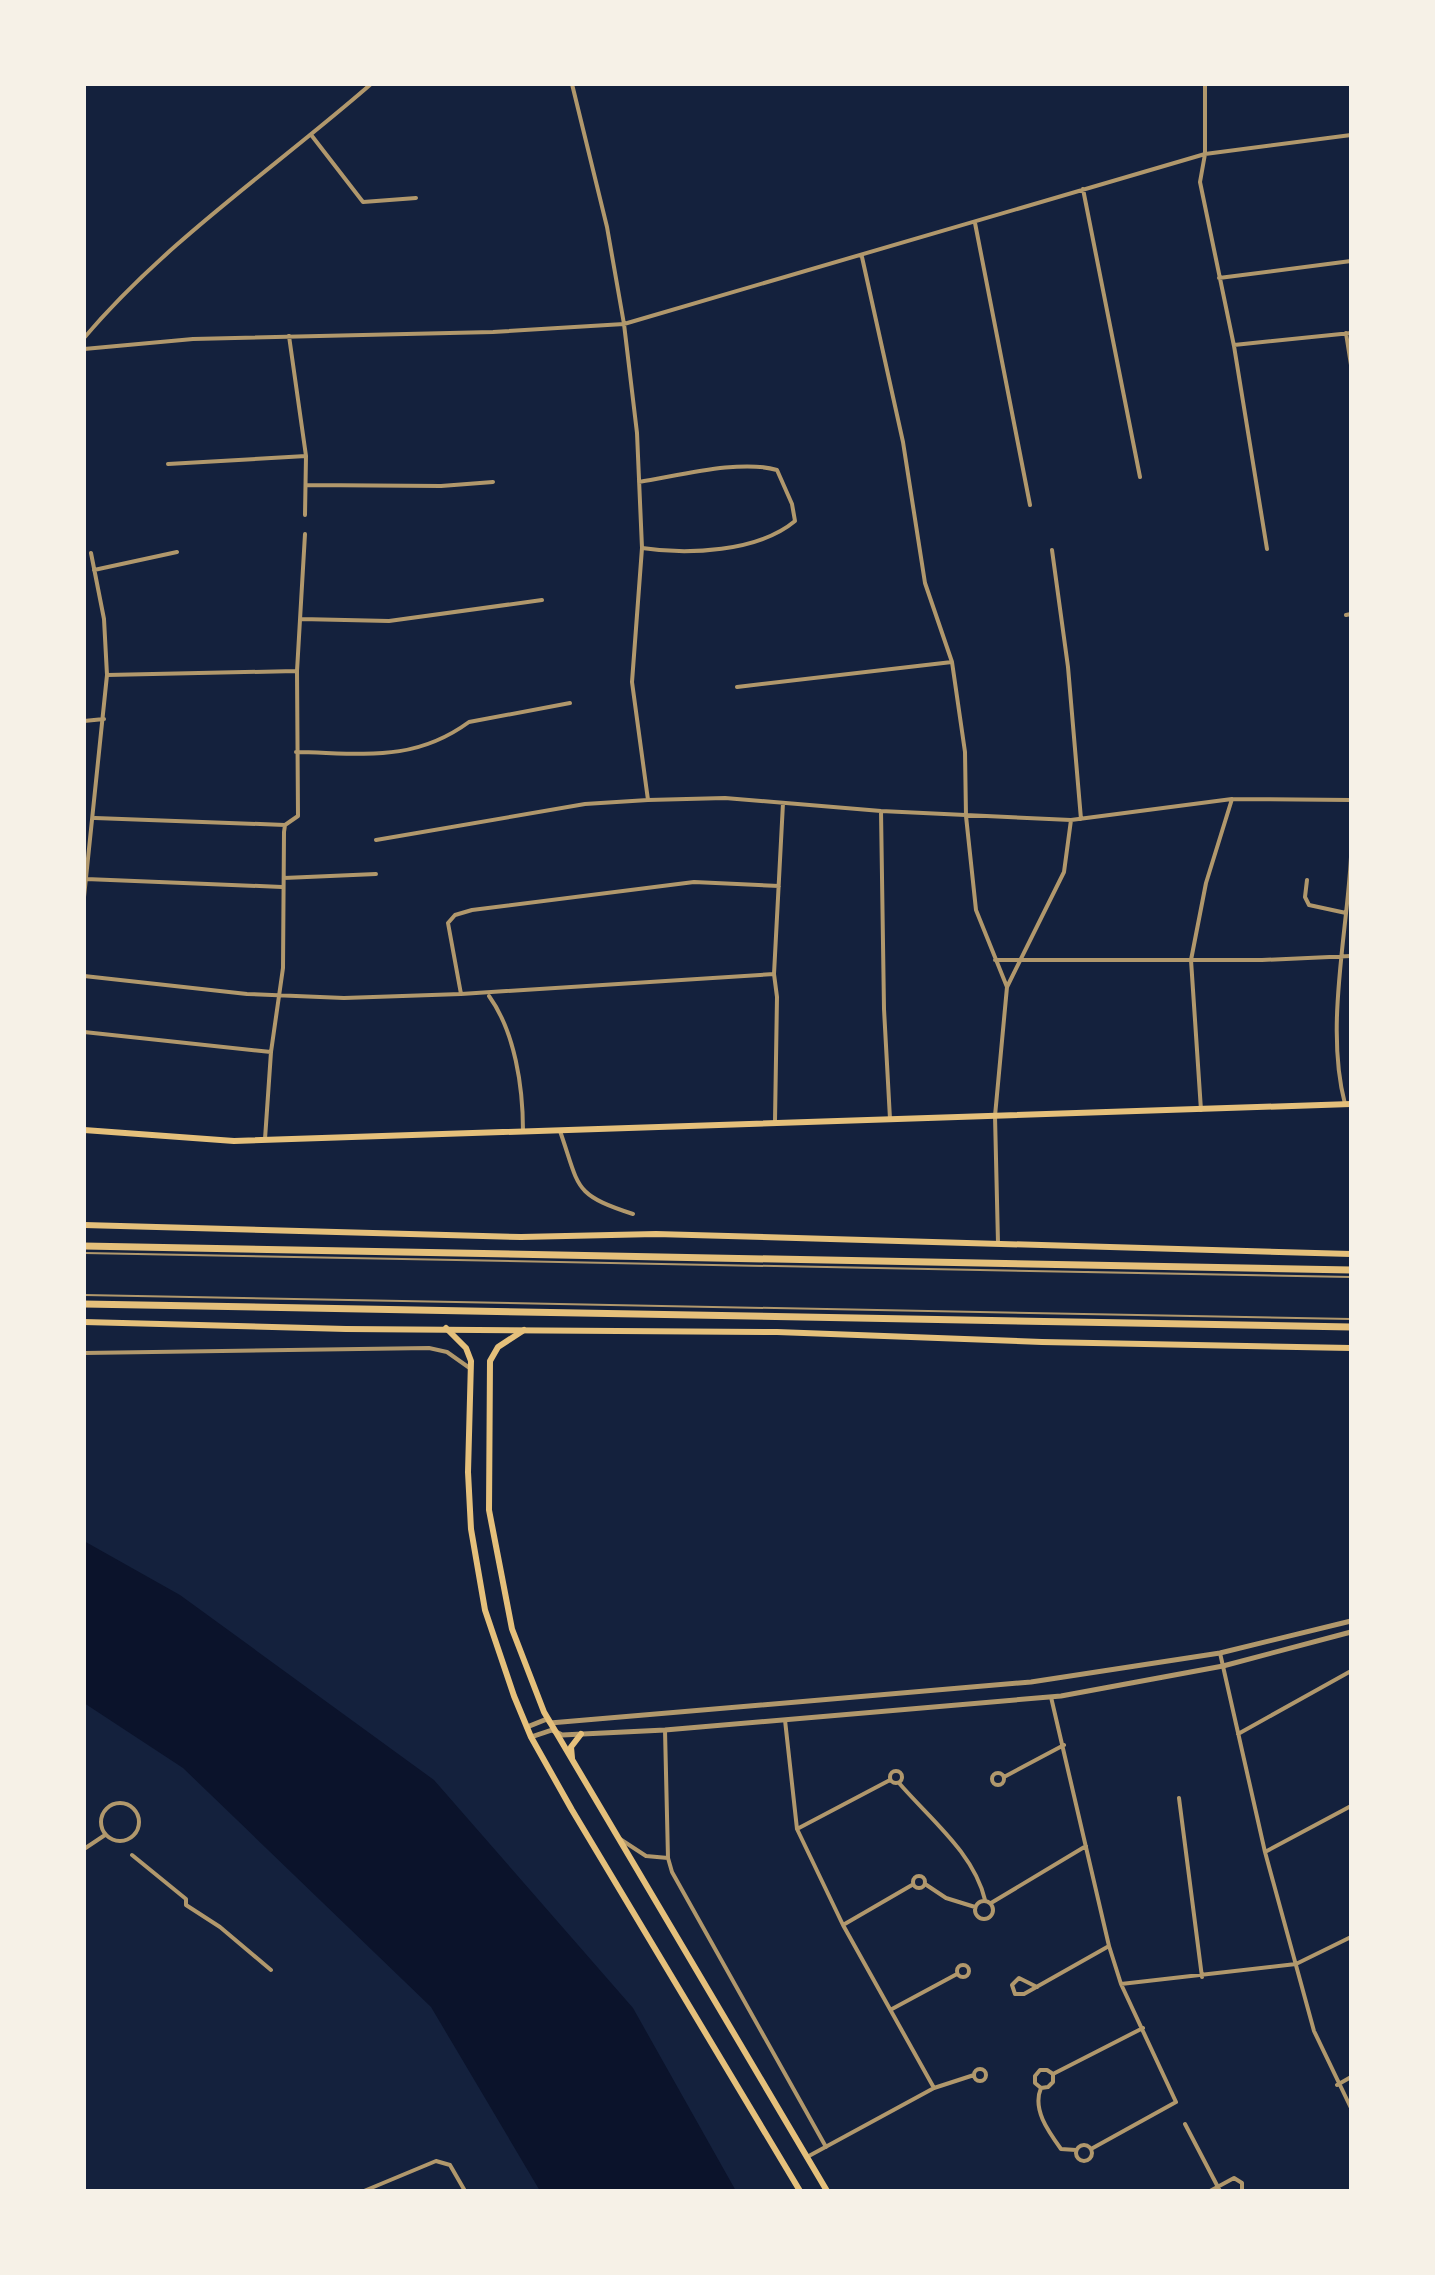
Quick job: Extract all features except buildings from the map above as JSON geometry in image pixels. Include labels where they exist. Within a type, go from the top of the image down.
[{"type":"highway","points":[[84,1246],[1351,1270]]},
{"type":"highway","points":[[84,1304],[1351,1327]]},
{"type":"main road","points":[[84,1130],[189,1139],[265,1139],[1348,1104]]},
{"type":"main road","points":[[84,1225],[521,1237],[656,1234],[1351,1254]]},
{"type":"main road","points":[[84,1322],[1351,1348]]},
{"type":"main road","points":[[446,1328],[466,1348],[472,1370],[468,1490],[485,1610],[531,1737],[800,2191]]},
{"type":"main road","points":[[527,1329],[498,1347],[490,1361],[487,1493],[506,1606],[552,1730],[827,2191]]},
{"type":"main road","points":[[574,1765],[570,1753],[581,1734]]},
{"type":"street","points":[[84,338],[163,260],[371,84]]},
{"type":"street","points":[[572,84],[607,227],[624,324],[642,548],[632,682],[648,800]]},
{"type":"street","points":[[1205,84],[1205,154],[1200,182],[1234,346],[1267,549]]},
{"type":"street","points":[[84,349],[289,336],[493,332],[624,324],[1205,154],[1351,135]]},
{"type":"street","points":[[312,136],[363,202],[416,198]]},
{"type":"street","points":[[1083,189],[1140,477]]},
{"type":"street","points":[[975,223],[1030,505]]},
{"type":"street","points":[[862,256],[903,442],[925,583],[952,662],[965,752],[966,816],[976,910],[1007,987]]},
{"type":"street","points":[[1219,278],[1351,261]]},
{"type":"street","points":[[1234,346],[1348,333],[1351,365]]},
{"type":"street","points":[[289,336],[306,456],[305,515]]},
{"type":"street","points":[[168,464],[306,456]]},
{"type":"street","points":[[639,482],[750,466],[769,468],[777,470],[792,504],[795,521],[788,527],[724,548],[665,551],[642,548]]},
{"type":"street","points":[[307,485],[441,486],[493,482]]},
{"type":"street","points":[[95,818],[285,825],[298,816],[297,671],[305,534]]},
{"type":"street","points":[[1052,550],[1068,667],[1081,819]]},
{"type":"street","points":[[94,570],[177,552]]},
{"type":"street","points":[[84,897],[95,818],[107,675],[104,619],[91,553]]},
{"type":"street","points":[[301,619],[389,621],[542,600]]},
{"type":"street","points":[[737,687],[952,662]]},
{"type":"street","points":[[107,675],[297,671]]},
{"type":"street","points":[[296,752],[405,753],[458,731],[469,722],[570,703]]},
{"type":"street","points":[[84,721],[104,719]]},
{"type":"street","points":[[376,840],[585,804],[648,800],[725,798],[881,811],[1071,820],[1232,799],[1351,800]]},
{"type":"street","points":[[1201,1110],[1191,960],[1206,883],[1232,799]]},
{"type":"street","points":[[775,1121],[777,997],[774,974],[783,803]]},
{"type":"street","points":[[881,811],[884,1009],[890,1119]]},
{"type":"street","points":[[998,1243],[995,1116],[1007,987],[1064,872],[1071,820]]},
{"type":"street","points":[[265,1139],[271,1052],[280,994],[285,825]]},
{"type":"street","points":[[84,831],[92,832]]},
{"type":"street","points":[[1348,1104],[1338,1068],[1351,857]]},
{"type":"street","points":[[284,878],[376,874]]},
{"type":"street","points":[[86,879],[282,887]]},
{"type":"street","points":[[1307,880],[1305,897],[1309,905],[1346,913]]},
{"type":"street","points":[[461,994],[448,923],[455,915],[694,882],[779,886]]},
{"type":"street","points":[[995,960],[1351,956]]},
{"type":"street","points":[[84,976],[344,998],[488,995],[774,974]]},
{"type":"street","points":[[488,995],[496,1005],[513,1052],[522,1096],[523,1131]]},
{"type":"street","points":[[84,1032],[271,1052]]},
{"type":"street","points":[[560,1131],[581,1189],[594,1201],[633,1214]]},
{"type":"street","points":[[84,1353],[429,1348],[447,1352],[472,1370]]},
{"type":"street","points":[[527,1727],[547,1719],[550,1723],[979,1688],[1220,1653],[1351,1621]]},
{"type":"street","points":[[531,1737],[552,1730],[562,1735],[665,1730],[1051,1697],[1223,1666],[1351,1632]]},
{"type":"street","points":[[1220,1653],[1265,1852],[1314,2031],[1337,2085],[1351,2108]]},
{"type":"street","points":[[1238,1734],[1351,1671]]},
{"type":"street","points":[[1051,1697],[1109,1946],[1121,1984],[1176,2102],[1091,2149],[1088,2160],[1077,2156],[1076,2150],[1080,2145],[1091,2149]]},
{"type":"street","points":[[785,1720],[797,1829],[843,1925],[934,2088]]},
{"type":"street","points":[[665,1730],[668,1858],[695,1918],[826,2147]]},
{"type":"street","points":[[1004,1777],[1064,1745]]},
{"type":"street","points":[[890,1780],[890,1774],[899,1771],[903,1779],[899,1783]]},
{"type":"street","points":[[797,1829],[890,1780],[899,1783],[952,1839],[981,1881],[988,1902],[994,1909],[986,1919],[979,1918],[975,1907]]},
{"type":"street","points":[[1179,1798],[1202,1977]]},
{"type":"street","points":[[122,1802],[136,1808],[141,1823],[134,1837],[119,1842],[105,1835],[100,1821],[107,1807],[122,1802]]},
{"type":"street","points":[[1265,1852],[1351,1806]]},
{"type":"street","points":[[84,1849],[105,1835]]},
{"type":"street","points":[[614,1835],[646,1856],[668,1858]]},
{"type":"street","points":[[843,1925],[912,1885],[916,1876],[925,1879],[925,1884],[946,1898],[975,1907],[1086,1846]]},
{"type":"street","points":[[132,1855],[186,1899],[186,1905],[220,1927],[271,1970]]},
{"type":"street","points":[[912,1885],[916,1888],[925,1884]]},
{"type":"street","points":[[1121,1984],[1296,1964],[1351,1937]]},
{"type":"street","points":[[1037,1987],[1019,1978],[1012,1985],[1019,1995],[1037,1987],[1109,1946]]},
{"type":"street","points":[[892,2009],[957,1974]]},
{"type":"street","points":[[1041,2088],[1048,2087],[1053,2074],[1144,2028]]},
{"type":"street","points":[[1053,2074],[1040,2070],[1035,2076],[1041,2088],[1036,2100],[1061,2149],[1076,2150]]},
{"type":"street","points":[[807,2157],[934,2088],[974,2075]]},
{"type":"street","points":[[1337,2085],[1351,2077]]},
{"type":"street","points":[[1185,2124],[1219,2189]]},
{"type":"street","points":[[364,2191],[436,2161],[450,2165],[465,2191]]},
{"type":"street","points":[[1210,2191],[1219,2189],[1234,2178],[1242,2183],[1242,2191]]},
{"type":"lane","points":[[84,1253],[1351,1277]]},
{"type":"lane","points":[[84,1295],[1351,1319]]},
{"type":"water","points":[[84,1541],[180,1595],[434,1780],[633,2008],[736,2191],[540,2191],[431,2007],[183,1768],[84,1703]]}]
